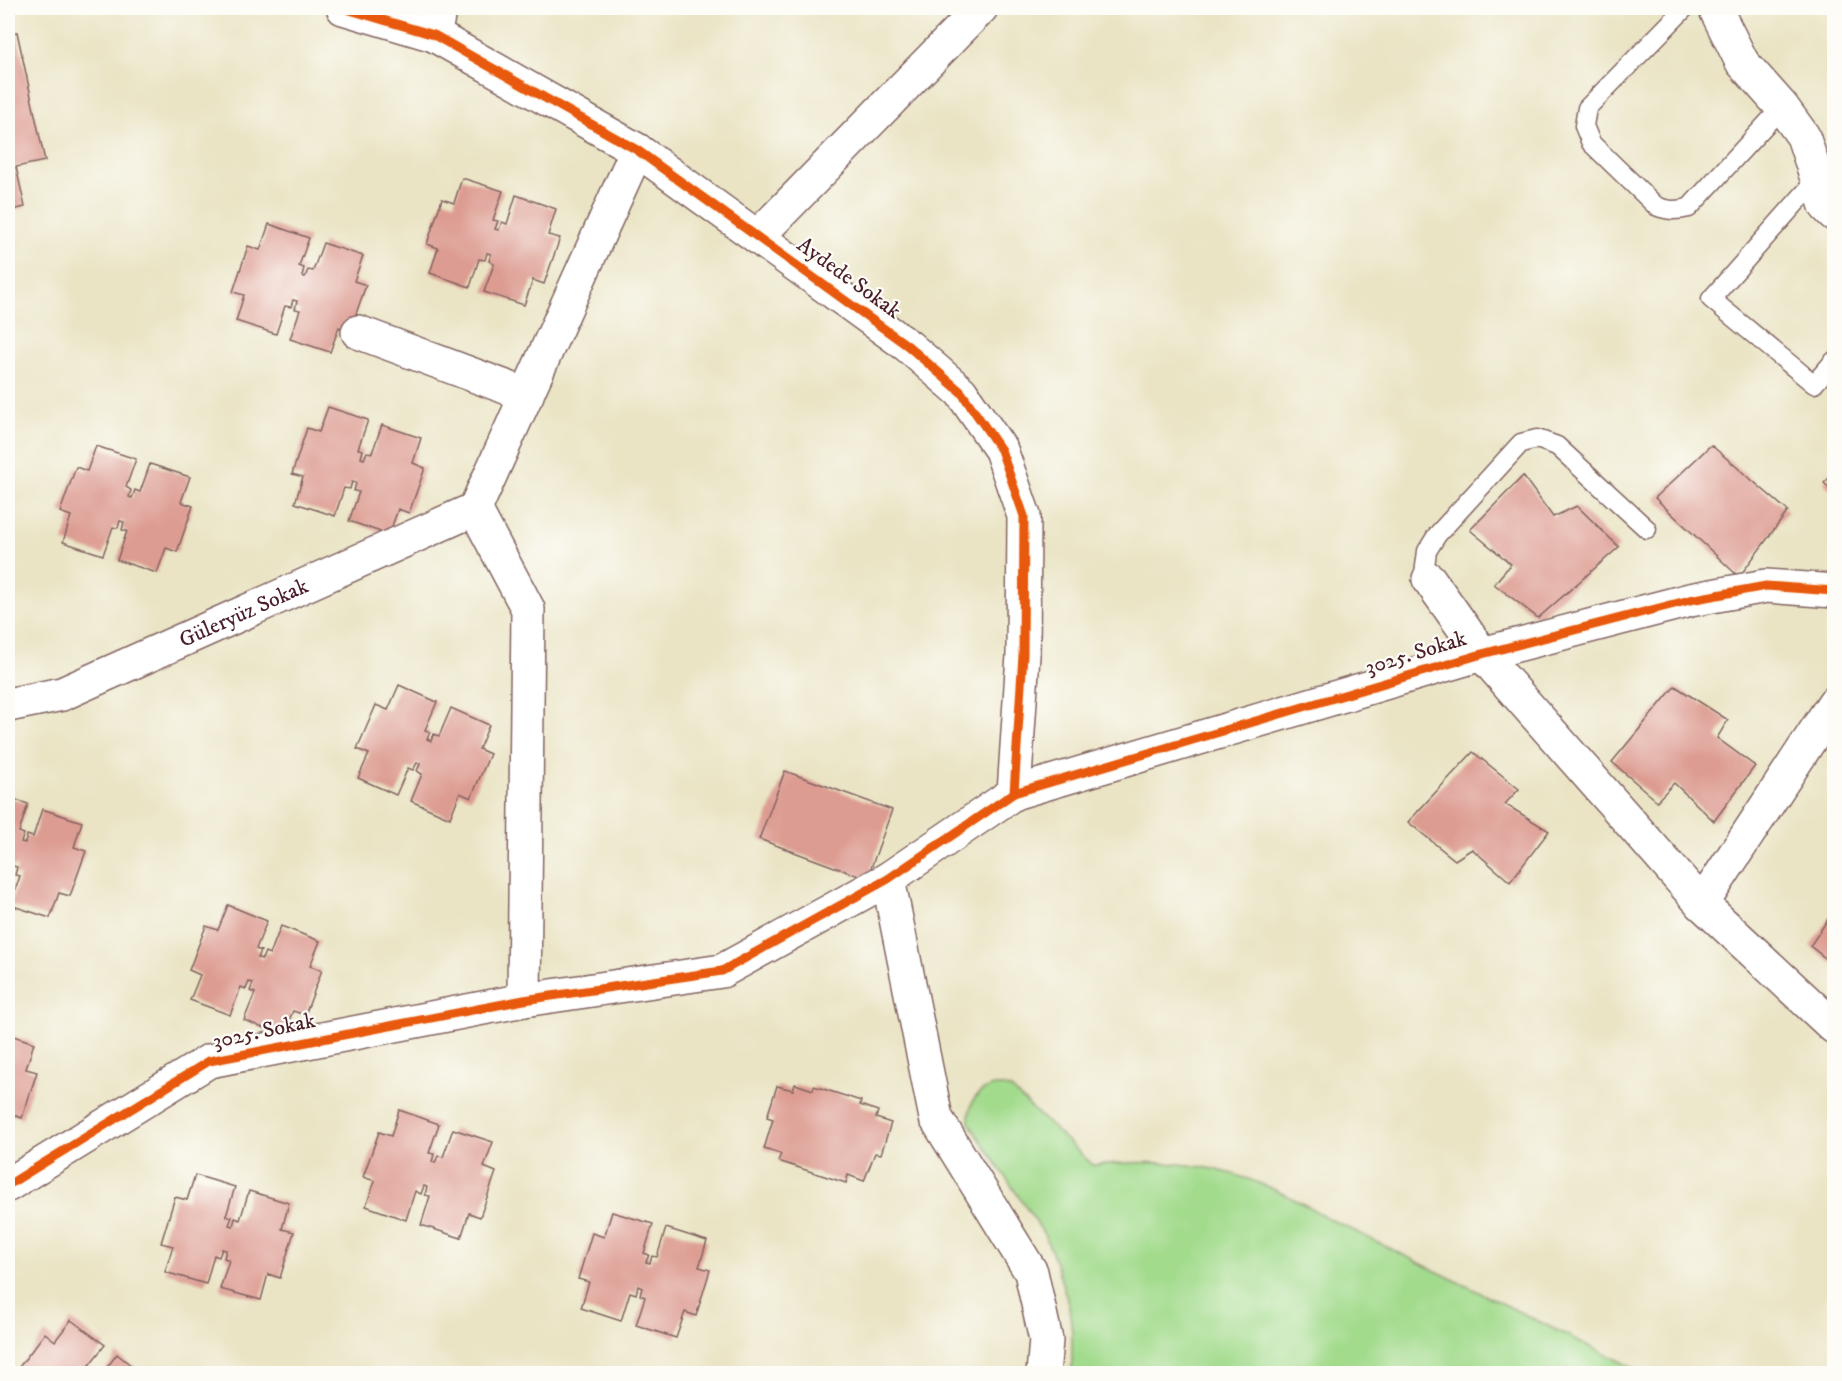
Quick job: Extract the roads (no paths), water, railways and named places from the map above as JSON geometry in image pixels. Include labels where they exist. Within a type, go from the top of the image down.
[{"type":"street","name":"Aydede Sokak","points":[[342,8],[437,21],[637,150],[908,346],[961,392],[1001,450],[1024,516],[1023,655],[1014,793]]},
{"type":"street","points":[[758,236],[981,8]]},
{"type":"street","points":[[1715,8],[1742,62],[1782,107],[1803,136],[1826,206],[1834,214]]},
{"type":"street","points":[[524,1000],[528,609],[475,509],[637,150]]},
{"type":"street","points":[[358,332],[527,394]]},
{"type":"street","name":"Güleryüz Sokak","points":[[8,705],[62,694],[475,509]]},
{"type":"street","points":[[1429,579],[1482,654],[1702,904],[1834,1027]]},
{"type":"street","name":"3025. Sokak","points":[[8,1185],[209,1061],[524,1000],[722,971],[888,879],[1014,793],[1482,654],[1690,600],[1766,586],[1834,591]]},
{"type":"street","points":[[1702,904],[1834,703]]},
{"type":"street","points":[[888,879],[936,1118],[1031,1272],[1046,1340],[1043,1374]]},
{"type":"lane","points":[[1685,8],[1587,108],[1584,126],[1591,142],[1656,206],[1677,211],[1689,208],[1782,107]]},
{"type":"lane","points":[[1817,179],[1711,299],[1814,384],[1834,361]]},
{"type":"lane","points":[[1429,579],[1424,574],[1427,551],[1437,535],[1521,443],[1537,439],[1557,446],[1647,529]]}]
